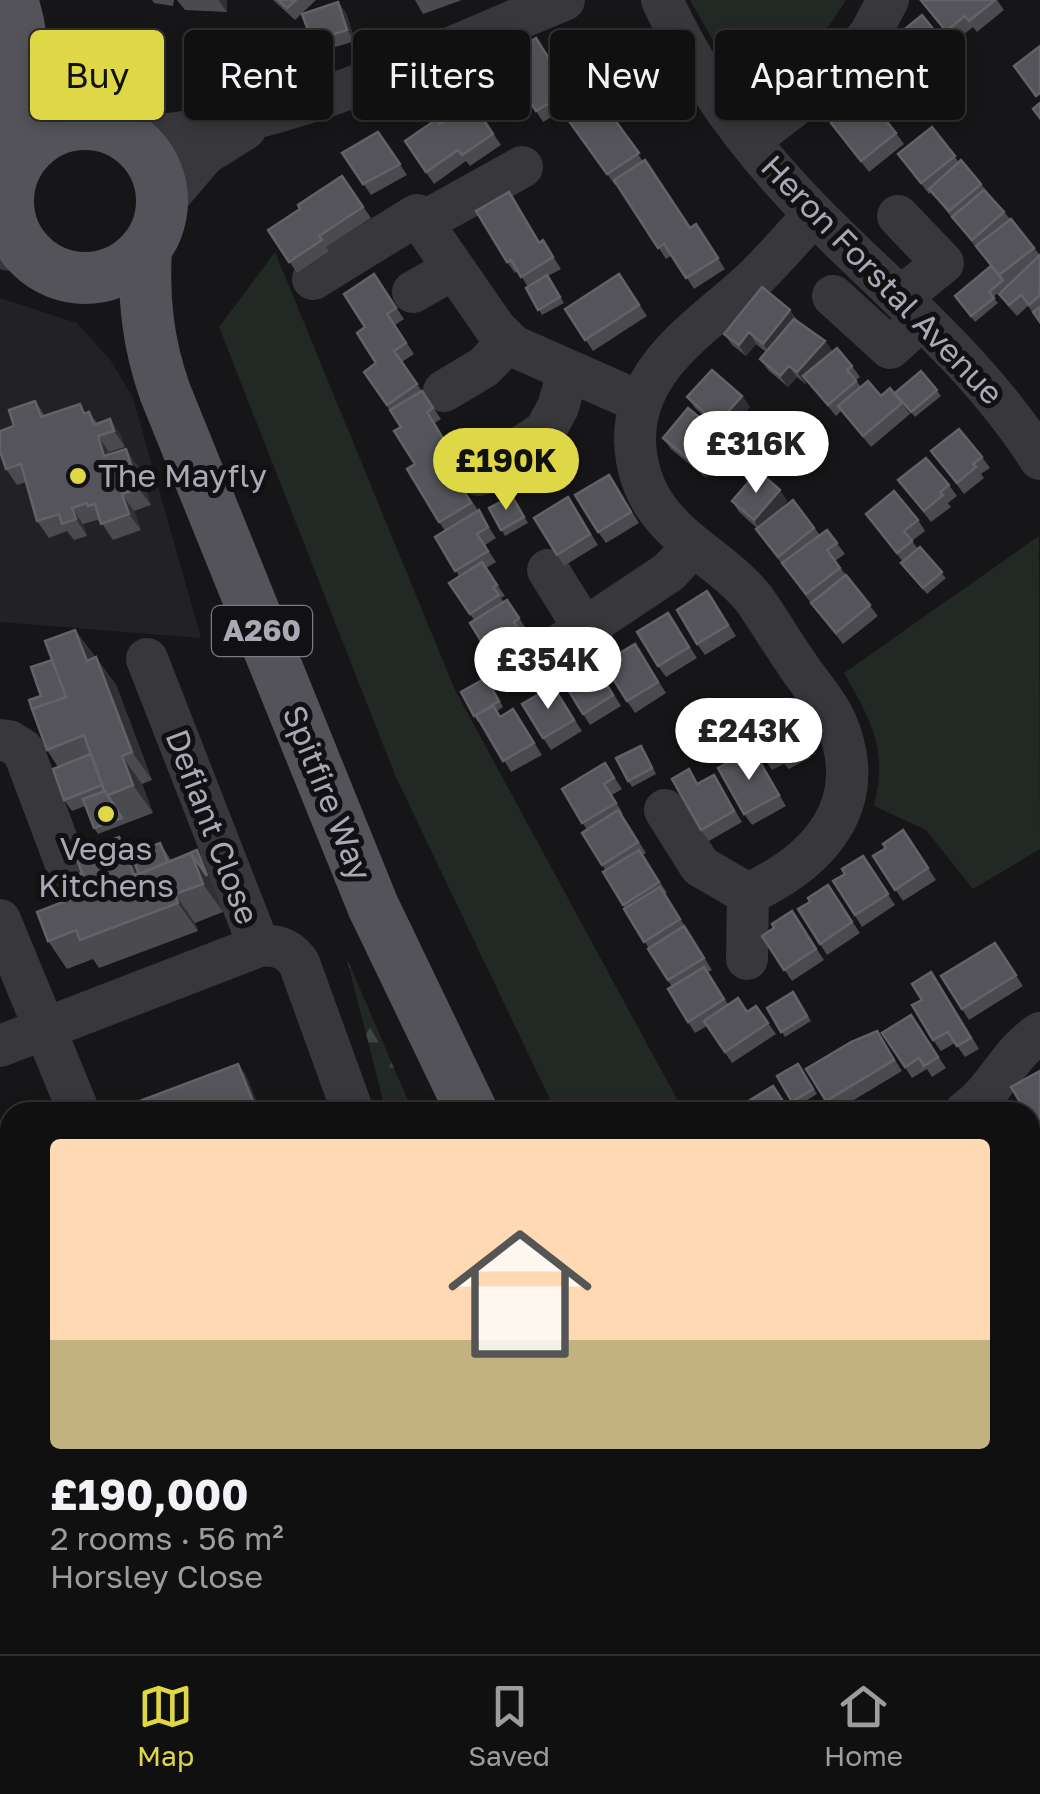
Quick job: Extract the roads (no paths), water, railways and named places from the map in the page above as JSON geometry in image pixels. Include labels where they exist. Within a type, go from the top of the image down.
[{"type":"main road","points":[[14,4],[76,105],[121,134],[154,166],[154,226],[131,263],[113,274],[92,278],[20,225]]},
{"type":"main road","points":[[14,4],[23,91],[20,225]]},
{"type":"main road","points":[[20,225],[28,150],[46,135],[68,126],[92,125],[121,134]]},
{"type":"main road","name":"Spitfire Way","points":[[20,225],[106,304],[152,355]]},
{"type":"main road","name":"Spitfire Way","points":[[154,226],[146,312],[152,355],[372,906],[467,1102]]},
{"type":"street","points":[[333,90],[564,0]]},
{"type":"street","name":"Heron Forstal Avenue","points":[[662,0],[677,68],[750,140],[814,214],[974,372],[1040,459]]},
{"type":"street","points":[[750,140],[841,70],[870,34],[888,0]]},
{"type":"street","points":[[121,134],[182,134],[252,120]]},
{"type":"street","points":[[154,226],[205,154],[259,120]]},
{"type":"street","points":[[313,280],[420,218],[522,167]]},
{"type":"street","points":[[748,894],[803,862],[828,833],[846,792],[844,746],[831,711],[754,598],[664,518],[644,488],[636,454],[640,402],[656,371],[746,262],[814,214]]},
{"type":"street","points":[[833,296],[890,348],[944,263],[898,216]]},
{"type":"street","points":[[420,218],[494,328],[508,342],[525,354],[640,402]]},
{"type":"street","points":[[412,292],[453,269]]},
{"type":"street","points":[[444,391],[484,367],[508,342]]},
{"type":"street","points":[[479,475],[546,432],[568,372]]},
{"type":"street","points":[[548,570],[571,637],[669,572],[693,546]]},
{"type":"street","name":"Defiant Close","points":[[0,1046],[259,946],[147,659]]},
{"type":"street","points":[[0,740],[9,740],[23,750],[72,880]]},
{"type":"street","points":[[665,810],[700,866],[748,894]]},
{"type":"street","points":[[748,894],[748,959]]},
{"type":"street","points":[[0,920],[75,1102]]},
{"type":"street","points":[[259,946],[281,948],[299,964],[349,1102]]},
{"type":"street","points":[[977,1102],[1014,1053],[1040,1033]]},
{"type":"place","name":"The Mayfly","points":[[78,476]]},
{"type":"place","name":"Vegas Kitchens","points":[[106,814]]}]
